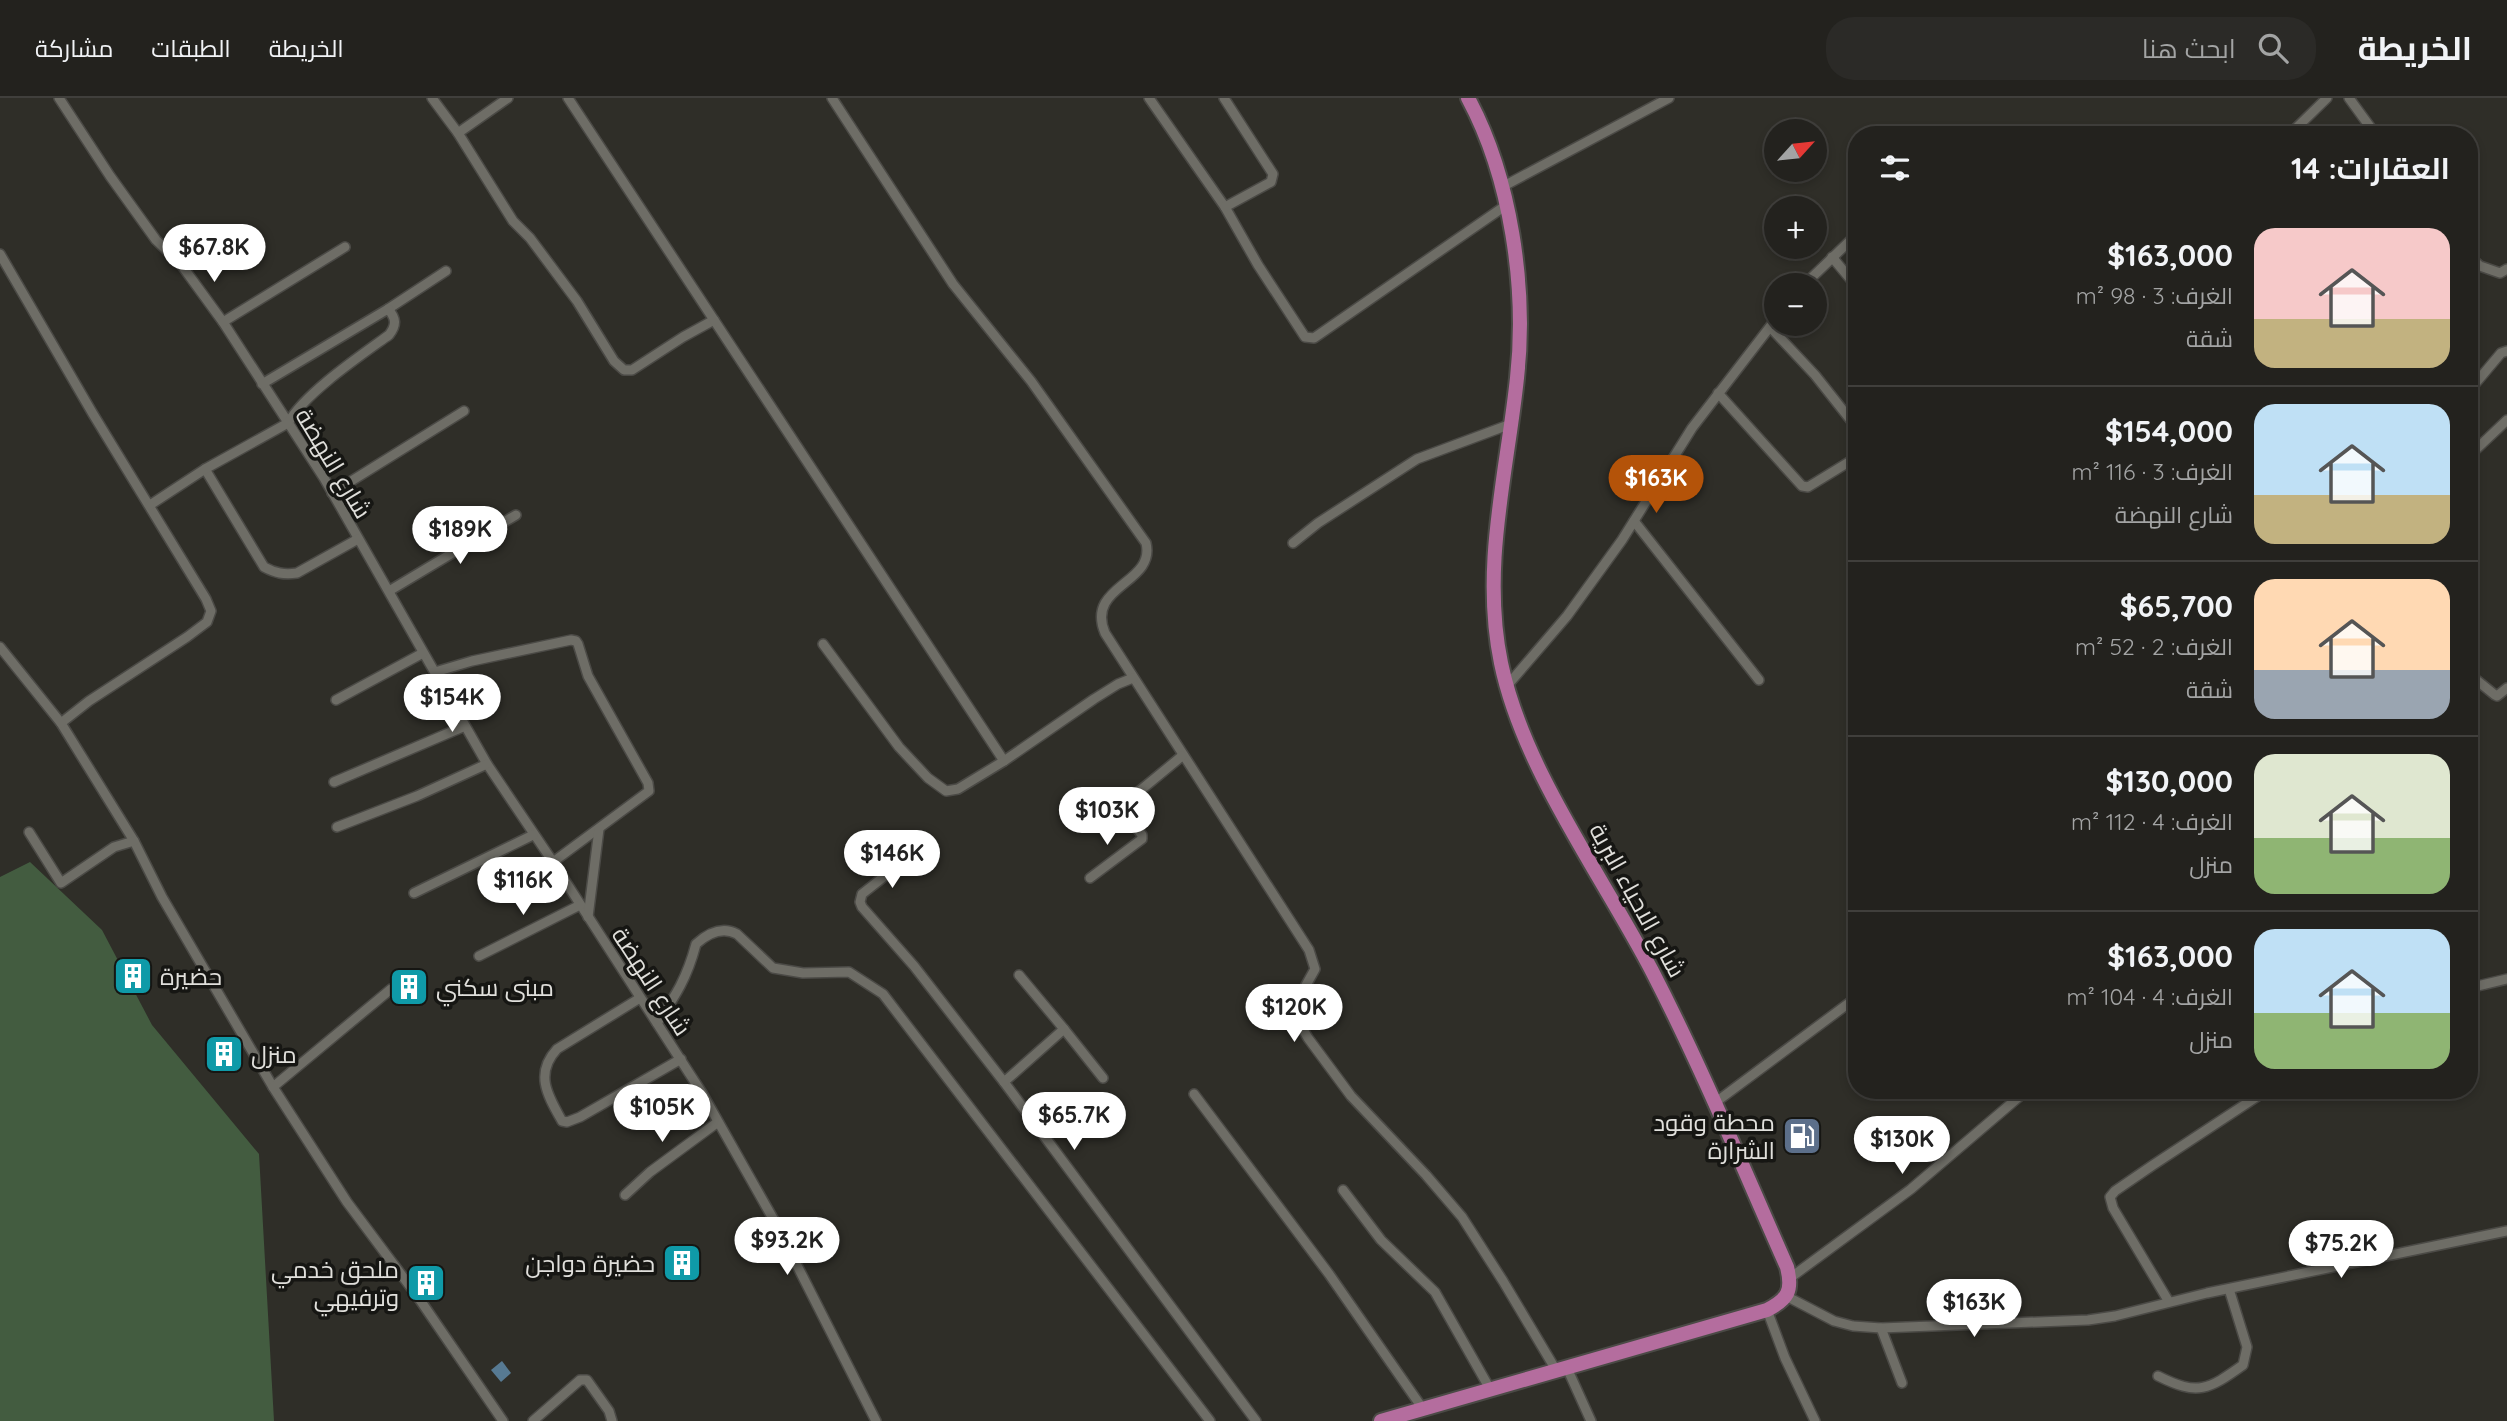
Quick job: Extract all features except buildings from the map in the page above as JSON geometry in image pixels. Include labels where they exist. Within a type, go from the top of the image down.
[{"type":"main road","name":"شارع الاحياء البرية","points":[[1468,98],[1478,117],[1502,187],[1521,287],[1520,355],[1498,511],[1493,586],[1493,622],[1506,687],[1527,742],[1651,969],[1716,1102],[1790,1278]]},
{"type":"main road","points":[[1381,1421],[1767,1310],[1779,1304],[1786,1296],[1790,1278]]},
{"type":"street","name":"شارع النهضة","points":[[60,98],[110,176],[156,240],[180,263],[223,322],[332,493],[486,764],[681,1059],[718,1122],[775,1222],[876,1421]]},
{"type":"street","points":[[432,98],[458,133],[513,221],[538,248],[577,301],[614,360],[624,370],[632,370],[714,320]]},
{"type":"street","points":[[458,133],[508,98]]},
{"type":"street","points":[[568,98],[1004,761]]},
{"type":"street","points":[[832,98],[953,284],[1031,382],[1146,543],[1149,552],[1147,561],[1106,601],[1100,621],[1182,756],[1309,950],[1315,969],[1297,1006],[1301,1026],[1307,1038],[1352,1096],[1462,1217],[1561,1369],[1591,1421]]},
{"type":"street","points":[[1149,98],[1225,207],[1305,337],[1310,338],[1506,206]]},
{"type":"street","points":[[1224,98],[1273,174],[1271,182],[1225,207]]},
{"type":"street","points":[[1502,187],[1669,98]]},
{"type":"street","points":[[2297,126],[2327,98]]},
{"type":"street","points":[[2349,98],[2369,126]]},
{"type":"street","points":[[1816,273],[1848,242]]},
{"type":"street","points":[[223,322],[345,247]]},
{"type":"street","points":[[0,254],[93,414],[206,598],[211,611],[207,622],[187,638],[89,701],[61,723]]},
{"type":"street","points":[[1832,257],[1848,276]]},
{"type":"street","points":[[2478,264],[2500,272],[2507,269]]},
{"type":"street","points":[[262,384],[446,271]]},
{"type":"street","points":[[150,505],[205,469],[288,423],[294,413],[338,373],[389,335],[394,329],[395,321],[388,309]]},
{"type":"street","points":[[1506,687],[1567,616],[1634,521],[1692,428],[1764,334]]},
{"type":"street","points":[[1784,336],[1848,417]]},
{"type":"street","points":[[2478,381],[2501,354],[2507,351]]},
{"type":"street","points":[[1718,393],[1802,486],[1808,487],[1848,463]]},
{"type":"street","points":[[332,493],[464,411]]},
{"type":"street","points":[[2478,447],[2507,420]]},
{"type":"street","points":[[1293,543],[1318,523],[1417,458],[1511,424]]},
{"type":"street","points":[[205,469],[264,567],[275,573],[297,573],[358,540]]},
{"type":"street","points":[[389,591],[516,515]]},
{"type":"street","points":[[1634,521],[1759,680]]},
{"type":"street","points":[[435,672],[472,661],[576,641],[588,676],[648,783],[649,791],[553,862]]},
{"type":"street","points":[[823,643],[899,747],[939,788],[946,791],[953,791],[1004,761],[1094,699],[1133,678]]},
{"type":"street","points":[[0,648],[61,723],[134,841],[162,897],[273,1087],[347,1202],[418,1297],[503,1421]]},
{"type":"street","points":[[336,700],[424,653]]},
{"type":"street","points":[[2478,681],[2497,696],[2507,688]]},
{"type":"street","points":[[334,782],[465,726]]},
{"type":"street","points":[[1090,878],[1142,839],[1142,835],[1123,809],[1125,803],[1182,756]]},
{"type":"street","points":[[337,827],[417,796],[486,764]]},
{"type":"street","points":[[588,917],[599,829]]},
{"type":"street","points":[[29,832],[61,883],[114,847],[134,841]]},
{"type":"street","points":[[414,893],[533,835]]},
{"type":"street","points":[[900,864],[862,894],[862,906],[914,965],[1004,1082],[1256,1421]]},
{"type":"street","points":[[479,956],[580,905]]},
{"type":"street","points":[[657,1024],[688,973],[695,944],[716,931],[730,930],[737,934],[773,968],[803,974],[849,972],[883,994],[1210,1421]]},
{"type":"street","points":[[1019,975],[1103,1078]]},
{"type":"street","points":[[2478,986],[2507,979]]},
{"type":"street","points":[[273,1087],[391,989]]},
{"type":"street","points":[[640,999],[556,1049],[549,1058],[544,1070],[545,1084],[549,1098],[562,1121],[580,1117],[681,1059]]},
{"type":"street","points":[[1716,1102],[1848,1004]]},
{"type":"street","points":[[1004,1082],[1064,1029]]},
{"type":"street","points":[[1194,1094],[1329,1274],[1423,1409]]},
{"type":"street","points":[[1790,1278],[1911,1189],[2016,1099]]},
{"type":"street","points":[[2169,1302],[2113,1208],[2110,1197],[2153,1165],[2253,1099]]},
{"type":"street","points":[[625,1195],[649,1172],[718,1122]]},
{"type":"street","points":[[1343,1190],[1381,1240],[1435,1292],[1490,1389]]},
{"type":"street","points":[[1786,1296],[1834,1321],[1853,1326],[1881,1328],[2088,1320],[2507,1230]]},
{"type":"street","points":[[2158,1376],[2181,1388],[2211,1386],[2243,1365],[2247,1347],[2229,1289]]},
{"type":"street","points":[[1767,1310],[1785,1358],[1815,1421]]},
{"type":"street","points":[[1881,1328],[1902,1383]]},
{"type":"street","points":[[533,1421],[580,1380],[587,1380],[609,1411],[612,1421]]},
{"type":"green space","points":[[30,862],[102,930],[152,1025],[259,1154],[274,1421],[0,1421],[0,877]]},
{"type":"water","points":[[502,1361],[511,1373],[501,1382],[491,1370]]},
{"type":"place","name":"حضيرة","points":[[133,976]]},
{"type":"place","name":"مبنى سكني","points":[[409,987]]},
{"type":"place","name":"منزل","points":[[224,1054]]},
{"type":"place","name":"محطة وقود الشرارة","points":[[1802,1136]]},
{"type":"place","name":"حضيرة دواجن","points":[[682,1263]]},
{"type":"place","name":"ملحق خدمي وترفيهي","points":[[426,1283]]}]
